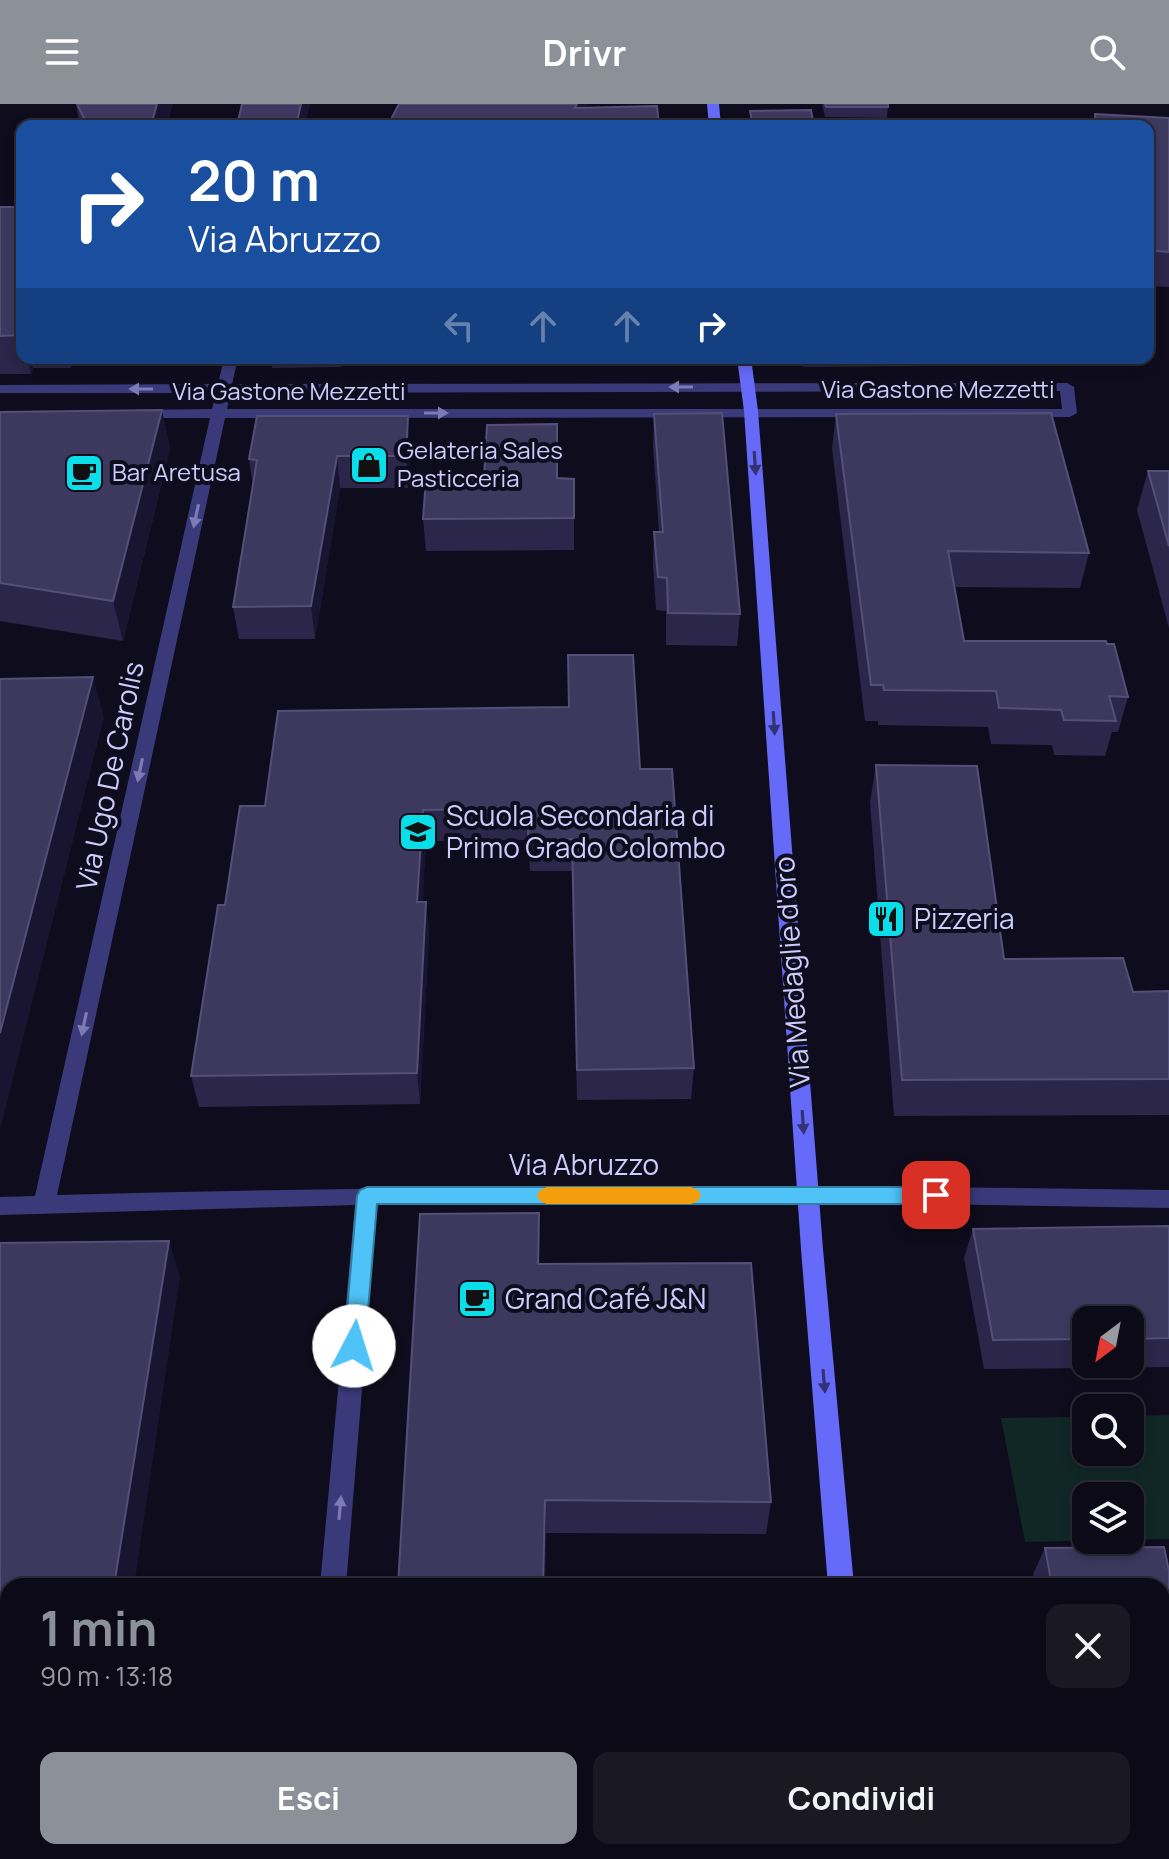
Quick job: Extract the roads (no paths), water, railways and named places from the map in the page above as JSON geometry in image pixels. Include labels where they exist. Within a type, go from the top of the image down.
[{"type":"main road","name":"Via Medaglie d'oro","points":[[745,364],[751,411],[840,1578]]},
{"type":"street","name":"Via Ugo De Carolis","points":[[44,1205],[230,364]]},
{"type":"street","name":"Via Gastone Mezzetti","points":[[0,389],[1067,387],[1070,413],[125,414]]},
{"type":"street","name":"Via Abruzzo","points":[[0,1206],[367,1196],[809,1193],[1169,1199]]},
{"type":"street","points":[[334,1578],[367,1196]]},
{"type":"place","name":"Gelateria Sales Pasticceria","points":[[369,465]]},
{"type":"place","name":"Bar Aretusa","points":[[84,473]]},
{"type":"place","name":"Scuola Secondaria di Primo Grado Colombo","points":[[418,832]]},
{"type":"place","name":"Pizzeria","points":[[886,919]]},
{"type":"place","name":"Grand Café J&N","points":[[477,1299]]}]
